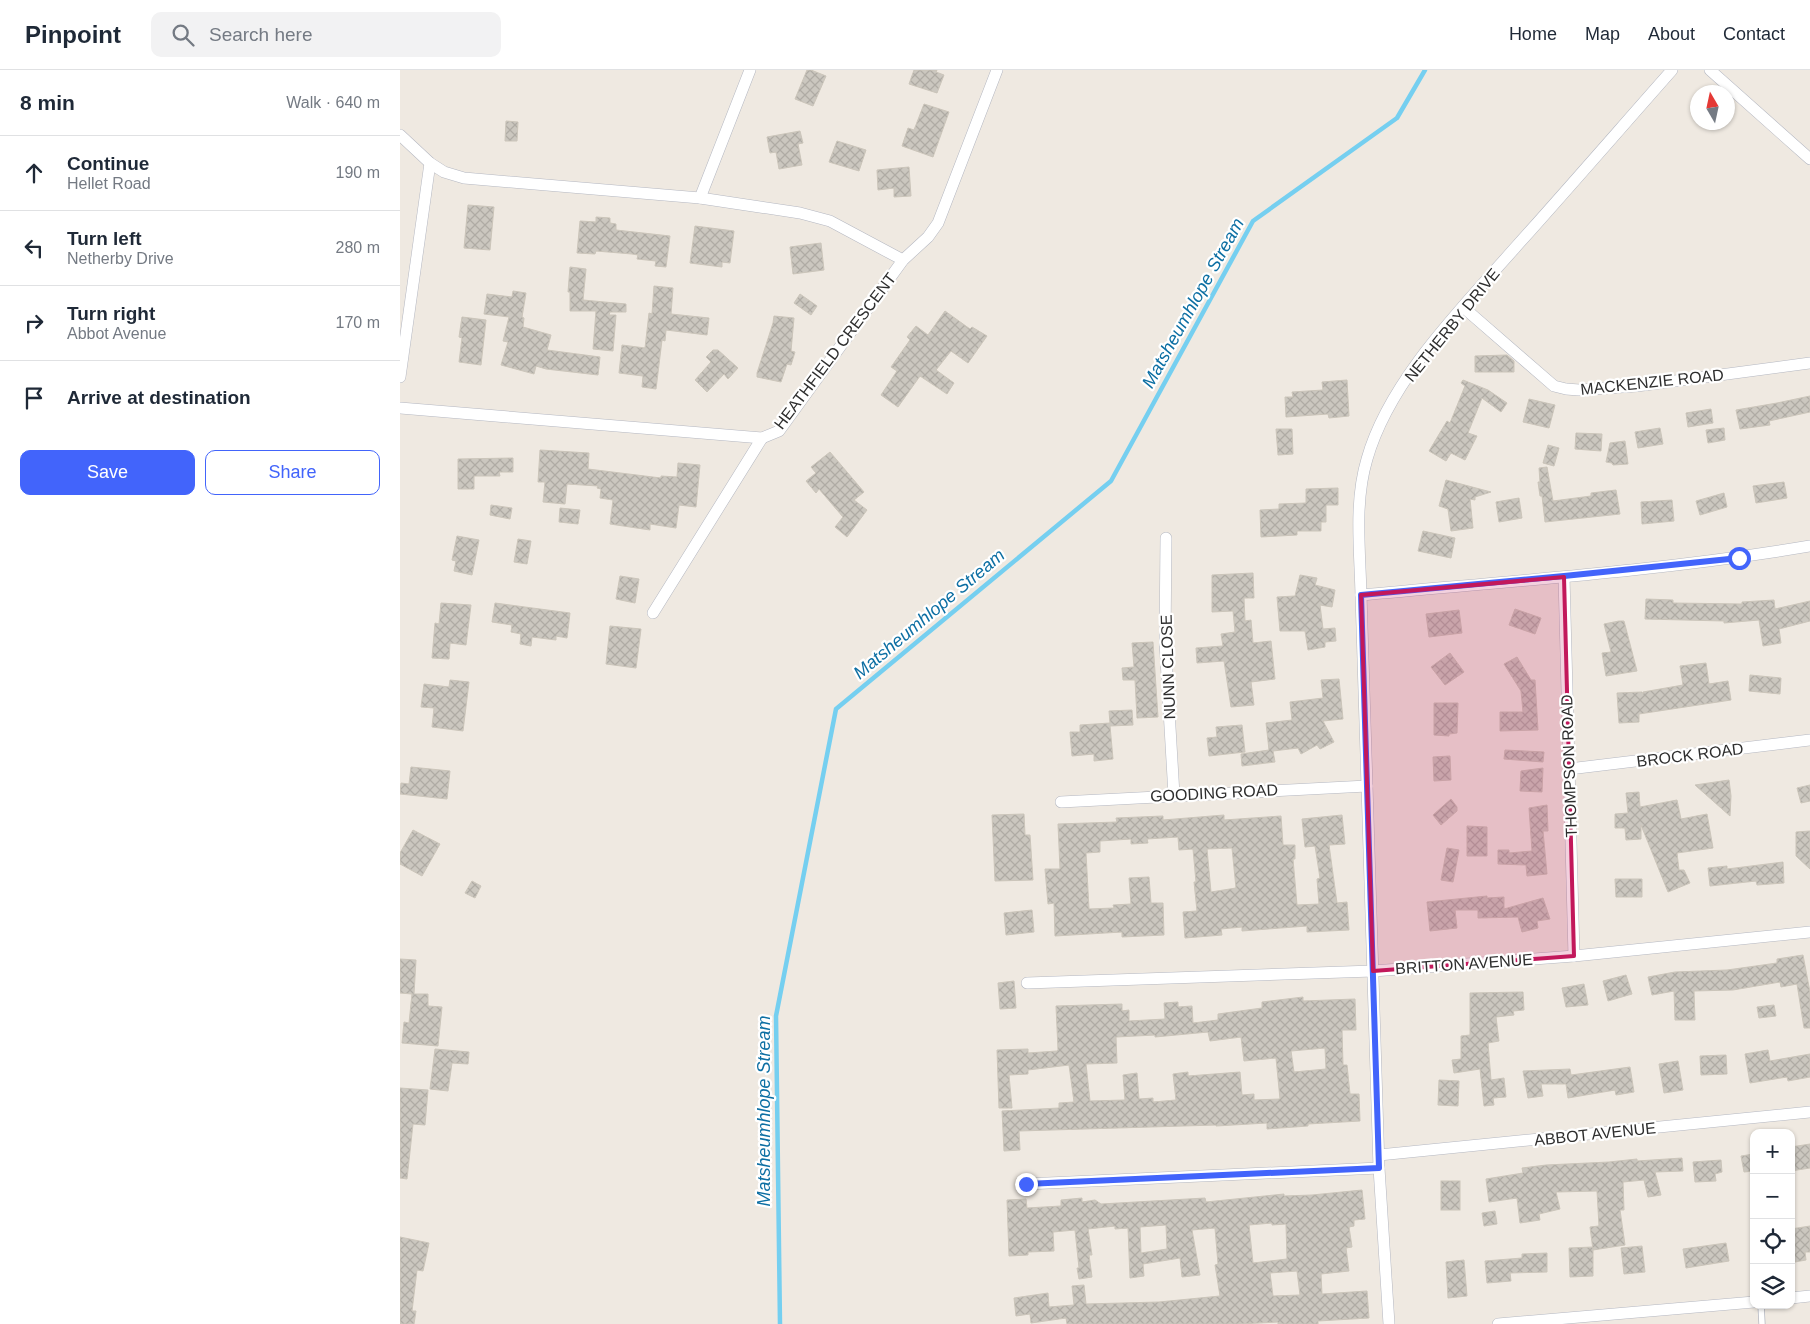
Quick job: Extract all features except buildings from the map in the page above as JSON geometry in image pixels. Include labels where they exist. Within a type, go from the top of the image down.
[{"type":"street","points":[[700,198],[750,70]]},
{"type":"street","name":"HEATHFIELD CRESCENT","points":[[400,408],[762,438],[779,430],[903,260],[928,237],[938,223],[997,70]]},
{"type":"street","name":"NETHERBY DRIVE","points":[[1388,1324],[1379,1168],[1361,595],[1360,500],[1362,478],[1367,458],[1380,424],[1402,386],[1427,351],[1463,307],[1672,70]]},
{"type":"street","points":[[1710,70],[1810,159]]},
{"type":"street","points":[[400,135],[430,163],[444,172],[464,178],[700,198],[800,213],[830,221],[903,260]]},
{"type":"street","points":[[400,377],[430,163]]},
{"type":"street","name":"MACKENZIE ROAD","points":[[1463,307],[1554,386],[1566,389],[1579,390],[1637,386],[1810,363]]},
{"type":"street","points":[[653,613],[762,438]]},
{"type":"street","name":"NUNN CLOSE","points":[[1166,538],[1165,642],[1174,795]]},
{"type":"street","points":[[1361,595],[1739,558],[1810,546]]},
{"type":"street","name":"THOMPSON ROAD","points":[[1564,576],[1574,956]]},
{"type":"street","name":"BROCK ROAD","points":[[1569,769],[1810,740]]},
{"type":"street","name":"GOODING ROAD","points":[[1061,802],[1367,786]]},
{"type":"street","name":"BRITTON AVENUE","points":[[1027,983],[1373,971],[1574,956],[1810,932]]},
{"type":"street","name":"ABBOT AVENUE","points":[[1379,1155],[1810,1112]]},
{"type":"street","points":[[1026,1184],[1379,1168]]},
{"type":"street","points":[[1795,1298],[1810,1296]]},
{"type":"street","points":[[1498,1324],[1619,1316],[1750,1302]]},
{"type":"lane","points":[[1760,1309],[1762,1324]]},
{"type":"highlighted area","points":[[1564,577],[1574,956],[1373,971],[1361,595]]},
{"type":"waterway","name":"Matsheumhlope Stream","points":[[780,1324],[776,1016],[836,709],[1111,481],[1253,221],[1397,118],[1425,70]]},
{"type":"route","points":[[1026,1184],[1379,1168],[1361,595],[1654,568],[1739,558]]}]
